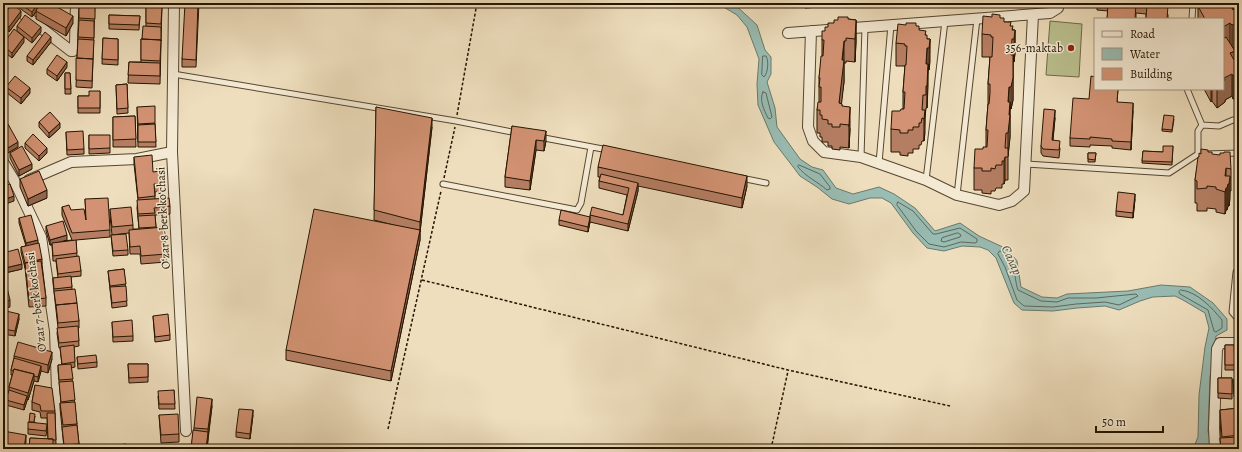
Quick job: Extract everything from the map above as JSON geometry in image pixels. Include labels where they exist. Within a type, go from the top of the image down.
[{"type":"street","points":[[9,3],[71,51],[73,51],[75,44],[76,3]]},
{"type":"street","name":"Oʻzar 8-berk koʻchasi","points":[[174,3],[172,152],[186,432]]},
{"type":"street","points":[[788,33],[1033,15],[1050,13],[1058,8],[1058,3]]},
{"type":"street","points":[[811,31],[808,127],[813,141],[824,152],[861,157],[926,180],[957,195],[998,206],[1012,201],[1024,192],[1033,15]]},
{"type":"street","points":[[16,186],[71,162],[137,160],[172,152]]},
{"type":"street","name":"O'zar 7-berk ko'chasi","points":[[3,162],[41,237],[54,331],[59,449]]},
{"type":"street","points":[[1215,449],[1214,428],[1218,349],[1220,344],[1239,343]]},
{"type":"lane","points":[[1192,18],[1193,3]]},
{"type":"lane","points":[[957,195],[977,19]]},
{"type":"lane","points":[[926,180],[944,21]]},
{"type":"lane","points":[[879,163],[891,25]]},
{"type":"lane","points":[[861,157],[865,27]]},
{"type":"lane","points":[[173,74],[456,121],[524,134]]},
{"type":"lane","points":[[1187,90],[1202,125]]},
{"type":"lane","points":[[1202,125],[1219,126],[1233,120],[1239,120]]},
{"type":"lane","points":[[1198,154],[1198,131],[1202,125]]},
{"type":"lane","points":[[531,135],[614,152]]},
{"type":"lane","points":[[443,184],[577,210],[581,202],[591,147]]},
{"type":"lane","points":[[1026,164],[1169,173],[1198,154],[1239,154]]},
{"type":"lane","points":[[735,176],[766,183]]},
{"type":"lane","points":[[1239,270],[1236,272],[1232,312],[1237,318],[1239,318]]},
{"type":"path","points":[[388,430],[443,184],[478,3]]},
{"type":"path","points":[[422,280],[788,370],[950,406]]},
{"type":"path","points":[[771,449],[788,370]]},
{"type":"green space","points":[[1050,21],[1082,24],[1079,77],[1046,75]]},
{"type":"water","name":"Салар","points":[[717,3],[733,3],[757,25],[765,50],[771,57],[771,74],[767,82],[775,108],[777,127],[800,159],[812,167],[823,170],[836,188],[853,194],[879,187],[894,194],[915,208],[935,231],[960,223],[979,236],[1007,249],[1017,261],[1021,287],[1042,297],[1057,298],[1067,294],[1128,291],[1161,285],[1190,287],[1213,303],[1227,319],[1227,330],[1216,336],[1213,368],[1210,376],[1208,432],[1212,442],[1212,449],[1193,449],[1198,437],[1199,395],[1209,328],[1205,313],[1175,296],[1153,297],[1119,310],[1105,306],[1053,311],[1022,310],[1014,303],[996,258],[988,250],[980,247],[962,246],[944,251],[927,248],[913,233],[891,203],[882,198],[870,198],[849,204],[832,199],[800,176],[774,142],[758,105],[757,84],[759,59],[747,27],[737,15]]},
{"type":"building","points":[[19,3],[34,3],[37,5],[32,12]]},
{"type":"building","points":[[40,3],[50,3],[73,16],[66,28],[36,11]]},
{"type":"building","points":[[79,3],[95,3],[95,19],[79,18]]},
{"type":"building","points":[[146,3],[162,3],[161,5],[146,5]]},
{"type":"building","points":[[185,3],[198,3],[196,60],[182,59]]},
{"type":"building","points":[[1108,3],[1136,3],[1135,18],[1107,18]]},
{"type":"building","points":[[1136,3],[1163,3],[1163,5],[1168,5],[1167,18],[1146,18],[1147,4]]},
{"type":"building","points":[[1229,3],[1233,10],[1237,7],[1239,11],[1239,23],[1232,25],[1230,23],[1224,26],[1224,18],[1204,18],[1199,8],[1199,4]]},
{"type":"building","points":[[12,4],[21,11],[9,27],[3,23],[3,16]]},
{"type":"building","points":[[146,7],[162,7],[161,24],[146,23]]},
{"type":"building","points":[[992,14],[1000,15],[1000,18],[1004,18],[1004,22],[1011,22],[1010,26],[1013,26],[1012,30],[1015,30],[1014,39],[1012,39],[1011,55],[1013,55],[1013,78],[1011,87],[1009,87],[1008,102],[1010,102],[1010,115],[1008,133],[1006,133],[1005,148],[1008,148],[1008,157],[1005,157],[1004,161],[1002,161],[1002,165],[996,165],[995,169],[991,168],[991,171],[982,171],[982,168],[974,168],[975,149],[983,149],[983,147],[987,147],[988,130],[986,130],[990,93],[990,84],[988,84],[993,37],[991,37],[991,35],[982,34],[983,16],[992,17]]},
{"type":"building","points":[[25,15],[41,27],[32,38],[17,26]]},
{"type":"building","points":[[109,15],[140,16],[139,25],[109,24]]},
{"type":"building","points":[[838,17],[848,17],[848,19],[856,20],[855,39],[846,38],[846,41],[844,41],[842,60],[844,60],[839,103],[842,104],[842,106],[850,107],[849,125],[840,124],[840,127],[832,127],[832,124],[828,124],[828,120],[822,119],[820,110],[817,110],[818,102],[821,102],[821,87],[819,87],[819,78],[821,56],[823,56],[824,40],[822,40],[822,31],[825,31],[825,27],[828,27],[828,23],[834,23],[834,20],[838,20]]},
{"type":"building","points":[[79,20],[94,21],[94,38],[78,37]]},
{"type":"building","points":[[906,23],[916,23],[916,26],[919,26],[919,30],[926,31],[925,35],[927,35],[927,39],[930,39],[929,48],[927,48],[926,64],[928,64],[926,95],[923,95],[922,110],[925,110],[924,119],[922,118],[921,123],[919,123],[919,127],[913,127],[913,130],[908,130],[908,133],[900,133],[900,130],[891,129],[892,111],[900,111],[901,109],[904,109],[905,92],[903,92],[907,46],[905,46],[905,44],[896,43],[898,24],[906,25]]},
{"type":"building","points":[[143,26],[161,27],[161,40],[142,39]]},
{"type":"building","points":[[14,29],[24,37],[12,53],[3,46],[3,44]]},
{"type":"building","points":[[45,32],[51,37],[33,60],[27,56]]},
{"type":"building","points":[[1226,37],[1235,51],[1230,53],[1234,60],[1238,58],[1239,60],[1239,74],[1233,76],[1232,74],[1224,78],[1224,38]]},
{"type":"building","points":[[103,38],[118,39],[118,60],[102,59]]},
{"type":"building","points":[[78,39],[94,40],[93,59],[77,58]]},
{"type":"building","points":[[141,39],[161,40],[160,61],[141,60]]},
{"type":"building","points":[[57,55],[67,62],[57,76],[47,69]]},
{"type":"building","points":[[76,58],[93,59],[92,81],[76,80]]},
{"type":"building","points":[[129,62],[160,63],[160,76],[128,75]]},
{"type":"building","points":[[65,73],[70,73],[71,89],[65,89]]},
{"type":"building","points":[[15,76],[30,88],[21,98],[6,87]]},
{"type":"building","points":[[1091,76],[1094,77],[1094,90],[1118,90],[1117,102],[1133,103],[1131,142],[1112,141],[1112,139],[1090,137],[1090,139],[1070,138],[1073,98],[1089,99]]},
{"type":"building","points":[[127,84],[128,108],[117,109],[116,85]]},
{"type":"building","points":[[89,91],[100,91],[100,108],[78,108],[78,96],[89,96]]},
{"type":"building","points":[[155,106],[155,123],[138,124],[137,107]]},
{"type":"building","points":[[376,107],[432,118],[420,222],[374,210]]},
{"type":"building","points":[[1044,109],[1055,110],[1052,140],[1060,141],[1059,150],[1043,149],[1041,146]]},
{"type":"building","points":[[50,112],[60,123],[49,133],[39,122]]},
{"type":"building","points":[[1164,115],[1174,116],[1172,130],[1162,129]]},
{"type":"building","points":[[135,116],[136,139],[113,140],[113,117]]},
{"type":"building","points":[[8,124],[18,142],[6,149],[3,145],[3,127]]},
{"type":"building","points":[[155,124],[156,142],[138,142],[138,125]]},
{"type":"building","points":[[512,126],[546,131],[544,141],[536,140],[530,181],[505,177]]},
{"type":"building","points":[[83,131],[84,149],[67,150],[66,132]]},
{"type":"building","points":[[33,134],[47,148],[39,156],[25,143]]},
{"type":"building","points":[[89,135],[110,135],[110,148],[89,149]]},
{"type":"building","points":[[603,145],[747,176],[742,198],[598,167]]},
{"type":"building","points":[[22,146],[32,164],[19,170],[10,153]]},
{"type":"building","points":[[1163,146],[1173,146],[1172,162],[1142,161],[1143,151],[1163,152]]},
{"type":"building","points":[[1201,149],[1208,150],[1208,152],[1212,152],[1212,154],[1220,155],[1220,153],[1230,152],[1231,169],[1226,168],[1225,176],[1230,176],[1229,184],[1225,192],[1216,189],[1216,187],[1207,186],[1207,188],[1197,189],[1197,181],[1195,180],[1198,157],[1199,153],[1201,154]]},
{"type":"building","points":[[1088,153],[1096,153],[1095,160],[1088,159]]},
{"type":"building","points":[[152,155],[153,172],[160,171],[162,184],[154,184],[155,196],[138,198],[134,157]]},
{"type":"building","points":[[39,171],[47,190],[28,199],[20,179]]},
{"type":"building","points":[[601,174],[638,183],[628,224],[590,215],[592,207],[623,215],[629,188],[599,181]]},
{"type":"building","points":[[10,184],[14,196],[3,200],[3,186]]},
{"type":"building","points":[[1118,192],[1135,194],[1133,213],[1116,211]]},
{"type":"building","points":[[108,198],[110,230],[72,233],[62,207],[69,205],[71,210],[84,209],[86,220],[85,199]]},
{"type":"building","points":[[169,198],[170,206],[154,208],[155,213],[138,214],[137,200]]},
{"type":"building","points":[[131,207],[133,225],[112,227],[110,209]]},
{"type":"building","points":[[314,209],[420,230],[391,371],[286,350]]},
{"type":"building","points":[[561,210],[590,217],[588,227],[559,220]]},
{"type":"building","points":[[31,215],[38,240],[26,243],[19,218]]},
{"type":"building","points":[[155,215],[156,227],[139,228],[138,216]]},
{"type":"building","points":[[63,221],[67,235],[50,240],[46,226]]},
{"type":"building","points":[[164,227],[166,254],[141,256],[140,246],[130,247],[129,230]]},
{"type":"building","points":[[126,234],[128,250],[113,251],[111,235]]},
{"type":"building","points":[[76,240],[77,253],[53,256],[52,243]]},
{"type":"building","points":[[39,243],[42,259],[25,263],[21,247]]},
{"type":"building","points":[[18,249],[22,264],[5,268],[3,253]]},
{"type":"building","points":[[79,256],[81,271],[58,274],[56,259]]},
{"type":"building","points":[[41,261],[46,298],[29,300],[25,263]]},
{"type":"building","points":[[124,269],[126,284],[110,286],[108,271]]},
{"type":"building","points":[[3,271],[10,300],[3,302]]},
{"type":"building","points":[[71,276],[72,287],[54,289],[53,278]]},
{"type":"building","points":[[126,286],[127,301],[112,303],[110,287]]},
{"type":"building","points":[[75,289],[77,303],[56,306],[54,291]]},
{"type":"building","points":[[77,303],[79,321],[58,323],[56,305]]},
{"type":"building","points":[[6,311],[19,314],[15,331],[3,329]]},
{"type":"building","points":[[168,314],[170,335],[155,337],[153,316]]},
{"type":"building","points":[[132,320],[133,336],[113,337],[112,322]]},
{"type":"building","points":[[78,326],[79,341],[59,343],[57,328]]},
{"type":"building","points":[[18,342],[52,352],[48,365],[14,356]]},
{"type":"building","points":[[74,345],[75,362],[62,364],[60,347]]},
{"type":"building","points":[[1225,345],[1234,345],[1235,365],[1225,365]]},
{"type":"building","points":[[96,355],[97,362],[78,364],[77,357]]},
{"type":"building","points":[[14,358],[41,366],[38,377],[34,376],[34,374],[14,369],[13,371],[11,370]]},
{"type":"building","points":[[71,364],[73,379],[59,380],[58,365]]},
{"type":"building","points":[[128,364],[148,364],[148,377],[129,378]]},
{"type":"building","points":[[14,369],[34,374],[28,393],[9,387]]},
{"type":"building","points":[[1218,378],[1232,378],[1232,394],[1218,393]]},
{"type":"building","points":[[1239,379],[1239,392],[1234,392],[1233,380]]},
{"type":"building","points":[[73,381],[75,400],[61,402],[59,382]]},
{"type":"building","points":[[35,385],[52,388],[55,411],[41,411],[40,405],[32,402]]},
{"type":"building","points":[[9,390],[27,396],[24,405],[6,400]]},
{"type":"building","points":[[174,390],[175,404],[159,404],[158,391]]},
{"type":"building","points":[[197,397],[212,399],[208,429],[194,428]]},
{"type":"building","points":[[3,400],[6,401],[3,413]]},
{"type":"building","points":[[75,402],[77,424],[63,425],[60,403]]},
{"type":"building","points":[[1239,408],[1239,416],[1237,416],[1239,435],[1222,437],[1220,410]]},
{"type":"building","points":[[239,409],[253,410],[250,434],[236,432]]},
{"type":"building","points":[[30,413],[35,414],[34,422],[29,422]]},
{"type":"building","points":[[47,413],[55,413],[56,440],[48,439]]},
{"type":"building","points":[[178,414],[179,434],[161,435],[159,415]]},
{"type":"building","points":[[28,422],[47,424],[46,431],[28,429]]},
{"type":"building","points":[[77,425],[79,444],[64,445],[62,427]]},
{"type":"building","points":[[193,430],[208,432],[206,449],[191,449]]},
{"type":"building","points":[[3,431],[26,435],[24,449],[3,449]]},
{"type":"building","points":[[1239,437],[1239,449],[1221,449],[1220,438]]},
{"type":"building","points":[[30,438],[53,439],[53,449],[35,449],[35,447],[29,447]]},
{"type":"building","points":[[126,444],[126,449],[101,449],[101,447]]},
{"type":"building","points":[[77,447],[77,449],[63,449],[63,448]]},
{"type":"place","name":"356-maktab","points":[[1071,48]]}]
